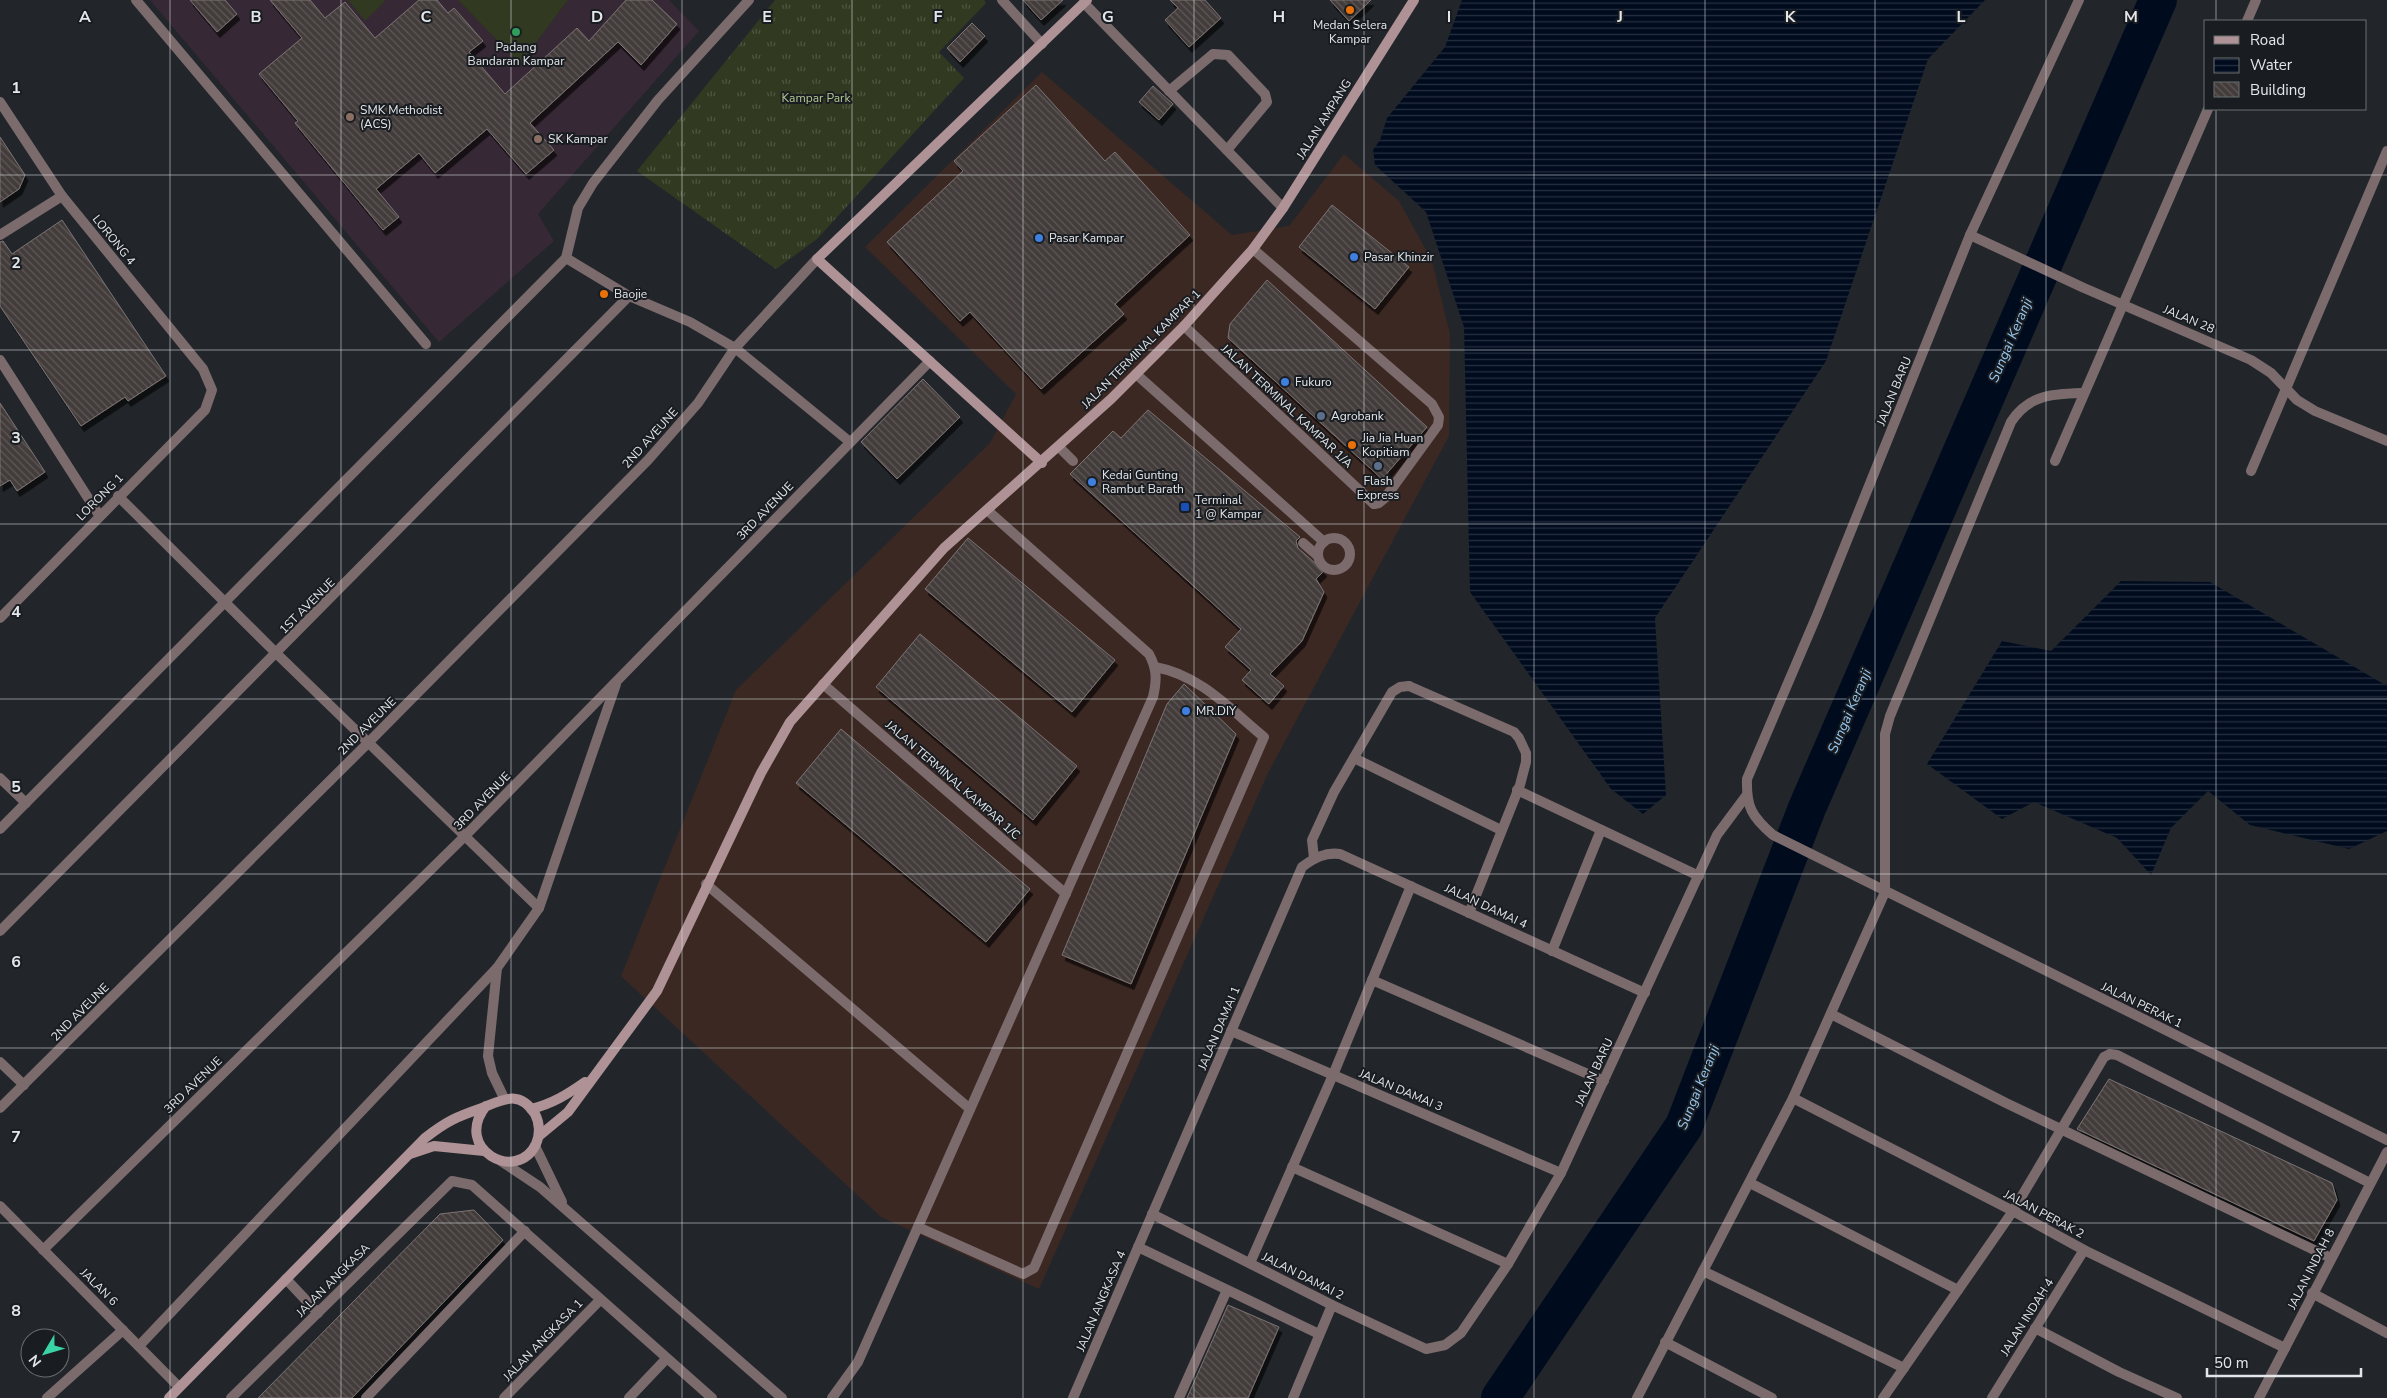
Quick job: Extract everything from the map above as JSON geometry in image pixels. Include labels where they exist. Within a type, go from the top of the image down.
[{"type":"street","points":[[136,0],[426,344]]},
{"type":"street","points":[[0,829],[566,258],[578,208],[592,183],[658,100],[749,0]]},
{"type":"street","points":[[1002,0],[1042,44]]},
{"type":"street","name":"JALAN AMPANG","points":[[1253,250],[1283,208],[1414,0]]},
{"type":"street","name":"JALAN BARU","points":[[1445,1345],[1461,1332],[1508,1264],[1561,1172],[1718,835],[1746,796],[1747,779],[1817,615],[1970,235],[2079,0]]},
{"type":"street","points":[[2246,20],[2256,0]]},
{"type":"street","points":[[1042,463],[818,259],[1086,1],[1169,91],[1283,208]]},
{"type":"street","points":[[1169,91],[1212,54],[1228,55],[1265,94],[1267,102],[1227,150]]},
{"type":"street","name":"LORONG 4","points":[[0,102],[62,196],[203,369],[212,390]]},
{"type":"street","points":[[2055,461],[2208,110]]},
{"type":"street","points":[[2251,471],[2387,151]]},
{"type":"street","points":[[0,235],[62,196]]},
{"type":"street","name":"JALAN 28","points":[[1970,235],[2084,288],[2251,360],[2271,372],[2297,400],[2315,411],[2387,441]]},
{"type":"street","name":"JALAN TERMINAL KAMPAR 1","points":[[537,1141],[568,1112],[590,1079],[657,991],[760,772],[790,722],[944,548],[1059,448],[1136,374],[1184,326],[1253,250]]},
{"type":"street","name":"JALAN TERMINAL KAMPAR 1/A","points":[[1184,326],[1374,504],[1379,504],[1438,424],[1439,417],[1432,404],[1253,250]]},
{"type":"street","points":[[566,258],[629,296],[690,322],[736,348],[850,442]]},
{"type":"street","name":"2ND AVEUNE","points":[[0,1108],[368,743],[648,460],[698,403],[736,348],[818,259]]},
{"type":"street","name":"1ST AVENUE","points":[[0,931],[277,654],[629,296]]},
{"type":"street","points":[[0,360],[99,515]]},
{"type":"street","name":"3RD AVENUE","points":[[43,1250],[464,837],[930,361]]},
{"type":"street","points":[[1136,374],[1324,542]]},
{"type":"street","name":"LORONG 1","points":[[0,618],[99,515],[205,410],[212,390]]},
{"type":"street","points":[[1637,1398],[1793,1098],[1885,892],[1885,734],[1890,716],[2011,422],[2019,409],[2028,402],[2053,394],[2084,393]]},
{"type":"street","points":[[1059,448],[1073,462]]},
{"type":"street","points":[[118,496],[223,602],[539,908]]},
{"type":"street","points":[[832,1398],[858,1362],[1153,697],[1157,682],[1155,667],[1149,654],[987,510]]},
{"type":"street","points":[[1303,543],[1318,556],[1321,562],[1332,570],[1339,570],[1349,561],[1350,554],[1344,542],[1337,539],[1324,542]]},
{"type":"street","points":[[1318,556],[1324,542]]},
{"type":"street","points":[[918,1227],[1023,1274],[1034,1268],[1264,736],[1196,681],[1175,670],[1155,667]]},
{"type":"street","points":[[139,1346],[497,968],[539,908],[617,681]]},
{"type":"street","name":"JALAN TERMINAL KAMPAR 1/C","points":[[823,684],[1066,894]]},
{"type":"street","points":[[1314,858],[1312,840],[1334,792],[1392,692],[1400,687],[1409,686],[1514,732],[1526,753],[1526,762],[1517,790],[1469,913]]},
{"type":"street","points":[[1354,758],[1501,830]]},
{"type":"street","points":[[0,778],[26,803]]},
{"type":"street","points":[[1517,790],[1700,876]]},
{"type":"street","points":[[1746,796],[1757,821],[1774,835],[1885,892]]},
{"type":"street","points":[[1552,950],[1601,830]]},
{"type":"street","name":"JALAN DAMAI 4","points":[[1314,858],[1330,853],[1340,854],[1645,993]]},
{"type":"street","name":"JALAN DAMAI 1","points":[[1152,1214],[1302,867],[1314,858]]},
{"type":"street","points":[[706,884],[970,1109]]},
{"type":"street","points":[[1250,1263],[1333,1075],[1411,886]]},
{"type":"street","name":"JALAN PERAK 1","points":[[1885,892],[2387,1140]]},
{"type":"street","points":[[497,968],[488,1056],[492,1072],[504,1098]]},
{"type":"street","points":[[1372,980],[1604,1081]]},
{"type":"street","points":[[1831,1014],[2063,1129],[2331,1258]]},
{"type":"street","name":"JALAN DAMAI 3","points":[[1231,1031],[1561,1172]]},
{"type":"street","points":[[1883,1398],[2012,1211],[2063,1129],[2104,1057],[2110,1054],[2117,1054],[2370,1183]]},
{"type":"street","points":[[0,1062],[24,1085]]},
{"type":"street","points":[[531,1108],[546,1105],[563,1097],[590,1079]]},
{"type":"street","points":[[169,1398],[410,1154],[448,1120],[504,1098],[523,1102],[531,1108],[537,1117],[537,1141],[564,1208]]},
{"type":"street","name":"JALAN PERAK 2","points":[[1793,1098],[2084,1250],[2285,1348]]},
{"type":"street","points":[[484,1151],[476,1133],[480,1114],[486,1106]]},
{"type":"street","points":[[501,1161],[521,1159],[537,1141]]},
{"type":"street","points":[[410,1154],[434,1146],[484,1151],[520,1172],[782,1398]]},
{"type":"street","name":"JALAN INDAH 8","points":[[2259,1398],[2387,1152]]},
{"type":"street","points":[[1292,1168],[1508,1264]]},
{"type":"street","name":"JALAN ANGKASA","points":[[231,1398],[452,1181],[461,1181],[472,1185],[525,1231]]},
{"type":"street","points":[[1750,1183],[1958,1290]]},
{"type":"street","name":"JALAN 6","points":[[0,1206],[179,1387]]},
{"type":"street","name":"JALAN ANGKASA 4","points":[[1073,1398],[1152,1214]]},
{"type":"street","name":"JALAN DAMAI 2","points":[[1152,1214],[1332,1305],[1426,1349],[1445,1345]]},
{"type":"street","points":[[366,1398],[525,1231],[666,1359],[712,1398]]},
{"type":"street","points":[[1138,1247],[1319,1334]]},
{"type":"street","name":"JALAN INDAH 4","points":[[1992,1398],[2084,1250]]},
{"type":"street","points":[[1704,1271],[1904,1368]]},
{"type":"street","points":[[286,1279],[318,1313]]},
{"type":"street","points":[[1179,1398],[1227,1290]]},
{"type":"street","points":[[2312,1293],[2387,1333]]},
{"type":"street","name":"JALAN ANGKASA 1","points":[[504,1398],[600,1300]]},
{"type":"street","points":[[1293,1398],[1332,1305]]},
{"type":"street","points":[[2035,1328],[2118,1372],[2177,1398]]},
{"type":"street","points":[[47,1398],[123,1330]]},
{"type":"street","points":[[1665,1342],[1772,1398]]},
{"type":"street","points":[[629,1398],[666,1359]]},
{"type":"shaded area","name":"SMK Methodist (ACS)","points":[[150,0],[348,0],[365,20],[386,0],[458,0],[520,64],[568,0],[669,0],[699,31],[538,214],[554,241],[439,342]]},
{"type":"shaded area","points":[[1042,72],[1232,235],[1289,226],[1344,154],[1399,201],[1432,261],[1450,334],[1449,436],[1268,773],[1039,1289],[881,1217],[621,976],[736,690],[990,443],[1016,394],[865,247]]},
{"type":"green space","points":[[348,0],[386,0],[365,21]]},
{"type":"green space","name":"Padang Bandaran Kampar","points":[[458,0],[568,0],[520,64]]},
{"type":"green space","name":"Kampar Park","points":[[775,0],[984,0],[986,3],[939,52],[964,78],[817,239],[776,269],[637,171]]},
{"type":"water","points":[[1462,0],[1985,0],[1928,59],[1826,361],[1655,618],[1666,795],[1643,814],[1611,789],[1470,592],[1464,327],[1426,212],[1375,165],[1373,150],[1380,140],[1387,118],[1445,47]]},
{"type":"water","points":[[2121,581],[2210,582],[2387,686],[2387,831],[2349,849],[2250,825],[2208,791],[2171,828],[2151,875],[2117,838],[2034,802],[2002,819],[1927,764],[2002,641],[2051,651]]},
{"type":"building","points":[[190,0],[225,0],[237,14],[217,32]]},
{"type":"building","points":[[270,0],[310,0],[325,18],[345,2],[375,38],[419,0],[437,0],[448,13],[454,8],[483,41],[469,52],[505,94],[577,28],[589,41],[626,0],[652,0],[677,24],[641,65],[618,42],[530,123],[554,150],[526,174],[487,129],[435,173],[419,153],[376,189],[399,217],[383,230],[295,123],[298,121],[259,74],[302,38]]},
{"type":"building","points":[[1023,0],[1063,0],[1041,20]]},
{"type":"building","points":[[1170,0],[1205,0],[1221,18],[1189,47],[1165,20],[1178,8]]},
{"type":"building","name":"Medan Selera Kampar","points":[[1330,0],[1371,0],[1349,21]]},
{"type":"building","points":[[972,23],[985,36],[960,62],[947,48]]},
{"type":"building","name":"Pasar Kampar","points":[[1036,85],[1105,161],[1115,152],[1190,235],[1115,304],[1124,314],[1041,389],[970,312],[960,321],[887,242],[963,171],[954,161]]},
{"type":"building","points":[[1153,86],[1173,104],[1159,120],[1139,102]]},
{"type":"building","points":[[0,137],[25,175],[19,189],[0,202]]},
{"type":"building","name":"Pasar Khinzir","points":[[1332,205],[1409,267],[1375,309],[1299,247]]},
{"type":"building","points":[[62,220],[166,376],[128,401],[125,397],[81,426],[0,306],[0,242],[3,241],[12,254]]},
{"type":"building","points":[[1267,280],[1427,427],[1382,479],[1228,338],[1230,324]]},
{"type":"building","points":[[923,379],[960,417],[897,479],[861,442]]},
{"type":"building","points":[[0,403],[45,472],[17,491],[10,480],[0,486]]},
{"type":"building","name":"Terminal 1 @ Kampar","points":[[1148,410],[1300,537],[1296,541],[1298,548],[1324,571],[1316,579],[1324,592],[1302,641],[1270,674],[1284,686],[1269,704],[1242,680],[1251,670],[1225,647],[1241,629],[1070,474],[1113,431],[1121,438]]},
{"type":"building","points":[[968,538],[1115,660],[1072,712],[925,589]]},
{"type":"building","points":[[920,634],[1077,766],[1033,820],[876,687]]},
{"type":"building","points":[[1184,684],[1236,734],[1131,984],[1062,955],[1167,704]]},
{"type":"building","points":[[841,729],[1030,889],[986,942],[796,783]]},
{"type":"building","points":[[2109,1079],[2332,1183],[2337,1200],[2314,1241],[2077,1129]]},
{"type":"building","points":[[474,1210],[503,1240],[352,1398],[258,1398],[440,1214]]},
{"type":"building","points":[[1228,1305],[1279,1327],[1248,1398],[1187,1398]]},
{"type":"waterway","name":"Sungai Keranji","points":[[1500,1398],[1684,1126],[1807,808],[2158,0]]},
{"type":"place","name":"Medan Selera Kampar","points":[[1350,10]]},
{"type":"place","name":"Padang Bandaran Kampar","points":[[516,32]]},
{"type":"place","name":"SMK Methodist (ACS)","points":[[350,117]]},
{"type":"place","name":"SK Kampar","points":[[538,139]]},
{"type":"place","name":"Pasar Kampar","points":[[1039,238]]},
{"type":"place","name":"Pasar Khinzir","points":[[1354,257]]},
{"type":"place","name":"Baojie","points":[[604,294]]},
{"type":"place","name":"Fukuro","points":[[1285,382]]},
{"type":"place","name":"Agrobank","points":[[1321,416]]},
{"type":"place","name":"Jia Jia Huan Kopitiam","points":[[1352,445]]},
{"type":"place","name":"Flash Express","points":[[1378,466]]},
{"type":"place","name":"Kedai Gunting Rambut Barath","points":[[1092,482]]},
{"type":"place","name":"Terminal 1 @ Kampar","points":[[1185,507]]},
{"type":"place","name":"MR.DIY","points":[[1186,711]]}]
